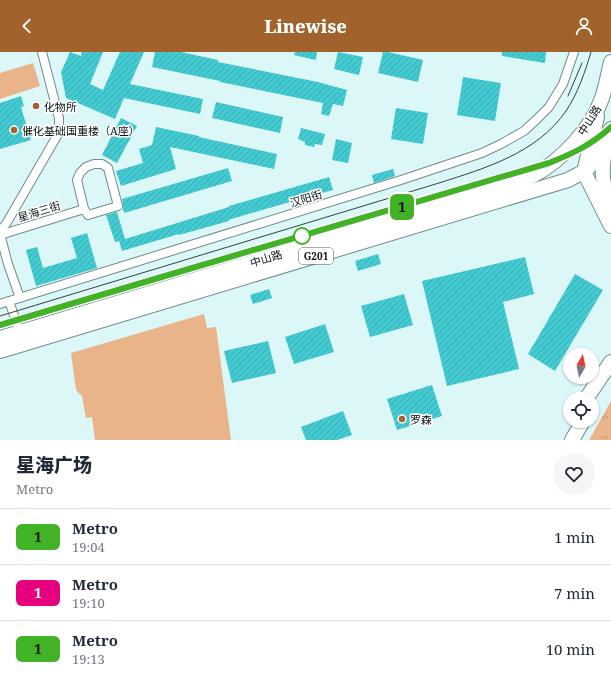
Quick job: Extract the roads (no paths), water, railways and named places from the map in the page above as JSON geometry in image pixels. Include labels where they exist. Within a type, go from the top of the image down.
[{"type":"highway","name":"中山路","points":[[0,351],[22,338],[502,187],[532,176],[547,168],[563,154],[585,129],[602,99],[611,62]]},
{"type":"highway","points":[[602,99],[584,172],[611,226]]},
{"type":"highway","name":"中山路","points":[[0,338],[22,338],[568,180],[584,172],[592,163],[611,130]]},
{"type":"highway","points":[[611,130],[602,169],[606,195],[611,204]]},
{"type":"highway","points":[[591,392],[611,362]]},
{"type":"highway","points":[[599,396],[611,378]]},
{"type":"highway","points":[[561,440],[568,428]]},
{"type":"highway","points":[[572,440],[579,428]]},
{"type":"street","points":[[20,298],[8,264],[0,234],[56,136],[59,127],[59,118],[42,52]]},
{"type":"street","name":"汉阳街","points":[[0,304],[401,180],[482,153],[524,131],[549,107],[563,84],[574,52]]},
{"type":"street","points":[[94,164],[102,164],[108,168],[118,206],[88,215],[84,209],[77,180],[80,173],[86,167],[94,164]]},
{"type":"street","name":"星海三街","points":[[0,234],[84,209]]},
{"type":"street","points":[[9,301],[22,338]]},
{"type":"tram line","points":[[0,316],[439,183],[492,165],[541,138],[554,126],[566,111],[578,90],[591,52]]},
{"type":"tram line","points":[[568,96],[582,63]]},
{"type":"metro line","name":"1","points":[[0,325],[549,163],[571,155],[589,145],[611,127]]},
{"type":"place","name":"化物所","points":[[36,106]]},
{"type":"place","name":"催化基础国重楼（A座）","points":[[14,130]]},
{"type":"place","name":"罗森","points":[[402,419]]}]
